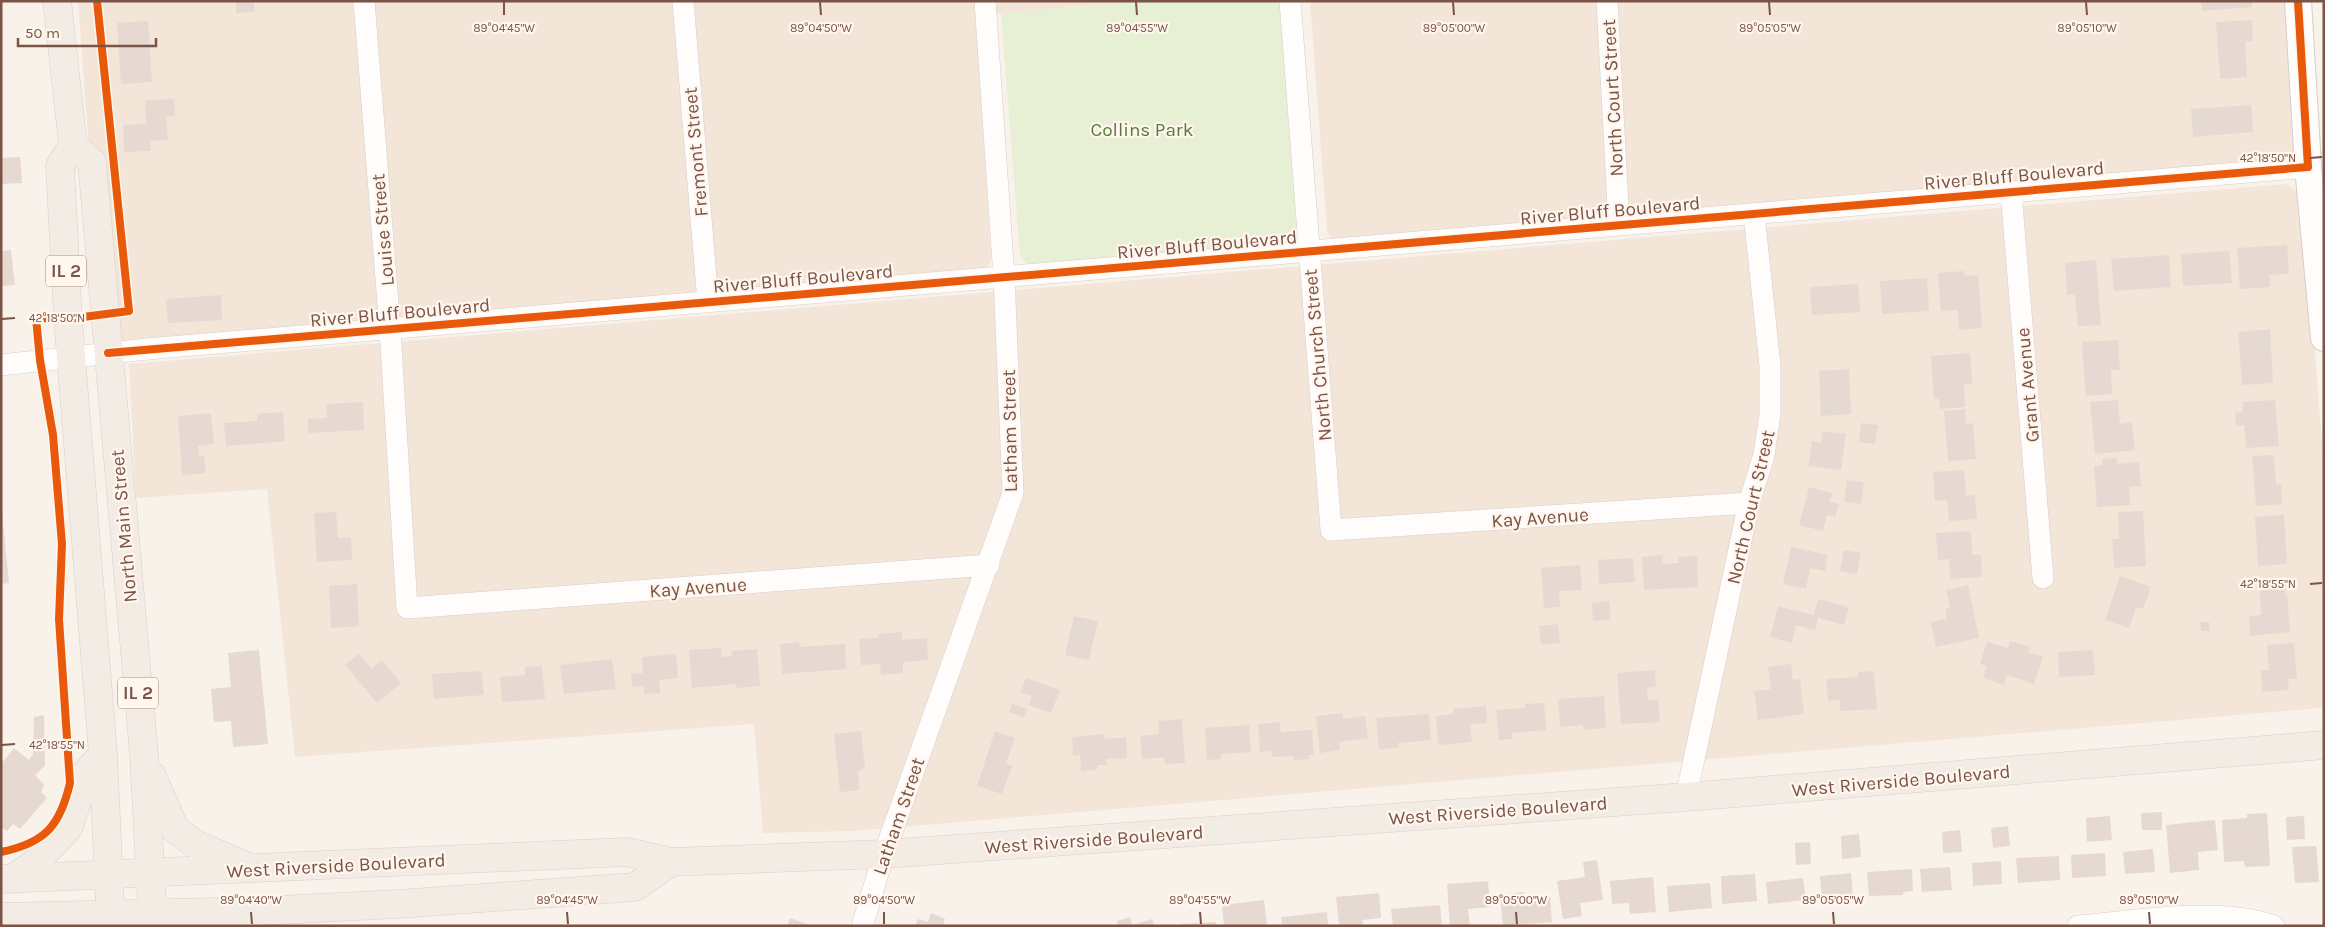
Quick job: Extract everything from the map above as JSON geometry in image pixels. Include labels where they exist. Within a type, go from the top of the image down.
[{"type":"main road","points":[[57,1],[73,145]]},
{"type":"main road","name":"North Main Street","points":[[110,921],[104,754],[72,356],[60,166],[73,145],[92,162],[144,755],[153,920]]},
{"type":"main road","name":"West Riverside Boulevard","points":[[7,879],[627,852],[671,862],[884,854],[1686,797],[2324,745]]},
{"type":"main road","points":[[7,879],[34,864],[69,827],[86,773],[104,754]]},
{"type":"main road","points":[[144,755],[175,829],[195,844],[253,868]]},
{"type":"main road","points":[[1,917],[110,921],[153,920],[260,911],[635,887],[671,862]]},
{"type":"main road","points":[[230,926],[260,911]]},
{"type":"main road","points":[[1,923],[11,926]]},
{"type":"street","name":"Louise Street","points":[[364,1],[390,329],[406,608]]},
{"type":"street","name":"Fremont Street","points":[[683,1],[708,302]]},
{"type":"street","name":"Latham Street","points":[[862,926],[884,854],[989,565],[1013,493],[1004,277],[985,1]]},
{"type":"street","name":"North Church Street","points":[[1290,1],[1331,530]]},
{"type":"street","name":"North Court Street","points":[[1607,1],[1619,225]]},
{"type":"street","points":[[2298,1],[2308,167],[2324,338]]},
{"type":"street","name":"River Bluff Boulevard","points":[[1,365],[72,356],[2308,167]]},
{"type":"street","name":"Grant Avenue","points":[[2011,192],[2043,578]]},
{"type":"street","name":"North Court Street","points":[[1686,797],[1749,503],[1764,455],[1770,414],[1770,366],[1754,214]]},
{"type":"street","name":"Kay Avenue","points":[[1331,530],[1749,503]]},
{"type":"street","name":"Kay Avenue","points":[[406,608],[989,565]]},
{"type":"street","points":[[2078,926],[2216,915],[2244,917],[2274,926]]},
{"type":"shaded area","points":[[78,1],[1148,1],[976,15],[991,259],[988,268],[118,343],[102,323]]},
{"type":"shaded area","points":[[1310,1],[2289,1],[2299,142],[2294,159],[1331,239],[1327,230]]},
{"type":"shaded area","points":[[2286,184],[2296,191],[2303,203],[2324,468],[2324,707],[2321,708],[853,831],[763,833],[754,724],[295,757],[267,489],[136,498],[129,364]]},
{"type":"green space","name":"Collins Park","points":[[1148,1],[1287,1],[1300,241],[1028,265],[1020,256],[1001,13]]},
{"type":"building","points":[[236,1],[254,1],[255,12],[236,13]]},
{"type":"building","points":[[2201,1],[2252,1],[2252,7],[2202,11]]},
{"type":"building","points":[[2252,20],[2253,41],[2245,41],[2247,77],[2220,79],[2216,22]]},
{"type":"building","points":[[148,21],[152,82],[121,84],[117,23]]},
{"type":"building","points":[[174,99],[175,116],[166,117],[168,140],[150,141],[151,151],[124,152],[123,125],[146,124],[145,100]]},
{"type":"building","points":[[2251,105],[2253,132],[2193,137],[2191,109]]},
{"type":"building","points":[[20,157],[22,183],[1,184],[1,158]]},
{"type":"building","points":[[2287,245],[2289,274],[2269,275],[2270,287],[2240,289],[2237,248]]},
{"type":"building","points":[[11,250],[15,285],[1,286],[1,251]]},
{"type":"building","points":[[2229,251],[2232,283],[2183,286],[2181,254]]},
{"type":"building","points":[[2169,255],[2171,287],[2114,291],[2111,259]]},
{"type":"building","points":[[2096,260],[2101,325],[2078,326],[2075,295],[2067,295],[2065,263]]},
{"type":"building","points":[[1964,271],[1965,276],[1978,275],[1982,328],[1959,330],[1958,310],[1941,311],[1938,273]]},
{"type":"building","points":[[1927,278],[1929,311],[1882,314],[1880,281]]},
{"type":"building","points":[[1858,284],[1860,312],[1812,315],[1810,287]]},
{"type":"building","points":[[221,295],[222,320],[168,323],[166,299]]},
{"type":"building","points":[[2270,329],[2273,383],[2242,385],[2238,332]]},
{"type":"building","points":[[2118,340],[2120,370],[2111,370],[2112,394],[2086,396],[2082,342]]},
{"type":"building","points":[[1970,353],[1972,384],[1964,384],[1965,407],[1940,409],[1939,399],[1934,399],[1931,356]]},
{"type":"building","points":[[1849,369],[1851,414],[1821,416],[1819,371]]},
{"type":"building","points":[[2118,400],[2120,424],[2132,422],[2135,450],[2095,454],[2090,402]]},
{"type":"building","points":[[2275,400],[2279,446],[2246,448],[2244,425],[2236,426],[2235,413],[2243,412],[2243,402]]},
{"type":"building","points":[[363,402],[364,430],[308,433],[308,419],[327,418],[326,404]]},
{"type":"building","points":[[1965,409],[1966,424],[1973,423],[1976,459],[1948,461],[1944,411]]},
{"type":"building","points":[[283,412],[285,441],[226,446],[224,423],[257,421],[257,414]]},
{"type":"building","points":[[211,413],[214,444],[198,446],[199,456],[204,455],[206,473],[182,475],[178,416]]},
{"type":"building","points":[[1861,423],[1878,425],[1875,444],[1859,442]]},
{"type":"building","points":[[1822,431],[1846,434],[1841,470],[1808,466],[1812,441],[1821,443]]},
{"type":"building","points":[[2274,455],[2276,485],[2281,484],[2282,504],[2256,506],[2252,456]]},
{"type":"building","points":[[2117,458],[2117,464],[2139,462],[2141,486],[2129,487],[2130,505],[2097,507],[2094,466],[2103,465],[2102,459]]},
{"type":"building","points":[[1964,470],[1966,496],[1975,495],[1977,519],[1949,521],[1947,500],[1935,501],[1933,472]]},
{"type":"building","points":[[1847,480],[1864,482],[1861,504],[1844,501]]},
{"type":"building","points":[[1809,487],[1832,493],[1829,502],[1839,504],[1835,517],[1827,515],[1823,531],[1799,525]]},
{"type":"building","points":[[1,501],[9,583],[1,584]]},
{"type":"building","points":[[2143,511],[2146,566],[2114,568],[2112,539],[2119,539],[2118,512]]},
{"type":"building","points":[[336,512],[338,538],[351,537],[352,560],[317,562],[314,513]]},
{"type":"building","points":[[2284,515],[2287,564],[2258,566],[2255,517]]},
{"type":"building","points":[[1971,531],[1972,555],[1981,555],[1982,577],[1950,579],[1949,559],[1938,560],[1936,533]]},
{"type":"building","points":[[1791,547],[1828,555],[1825,571],[1810,568],[1806,589],[1783,584]]},
{"type":"building","points":[[1844,550],[1861,553],[1857,574],[1840,571]]},
{"type":"building","points":[[1662,555],[1663,564],[1679,563],[1678,557],[1697,556],[1698,587],[1644,590],[1642,557]]},
{"type":"building","points":[[1633,558],[1635,582],[1599,584],[1598,560]]},
{"type":"building","points":[[1580,565],[1582,590],[1559,591],[1560,607],[1544,608],[1541,568]]},
{"type":"building","points":[[2120,576],[2151,587],[2143,609],[2136,607],[2129,628],[2105,620]]},
{"type":"building","points":[[2283,579],[2285,595],[2287,595],[2290,632],[2250,636],[2249,616],[2261,615],[2259,581]]},
{"type":"building","points":[[357,584],[359,626],[331,628],[329,586]]},
{"type":"building","points":[[1968,585],[1979,638],[1936,647],[1931,622],[1947,619],[1945,609],[1950,608],[1946,590]]},
{"type":"building","points":[[1818,599],[1849,607],[1844,625],[1818,618],[1815,630],[1796,625],[1792,643],[1770,637],[1778,606],[1814,615]]},
{"type":"building","points":[[1609,601],[1611,619],[1593,621],[1592,603]]},
{"type":"building","points":[[1074,616],[1098,621],[1089,660],[1065,655]]},
{"type":"building","points":[[2200,622],[2209,622],[2210,631],[2201,631]]},
{"type":"building","points":[[1558,624],[1560,643],[1541,645],[1539,626]]},
{"type":"building","points":[[902,632],[902,640],[927,638],[928,660],[903,662],[903,673],[881,675],[880,664],[861,665],[859,639],[879,638],[878,634]]},
{"type":"building","points":[[2010,641],[2030,647],[2028,652],[2043,657],[2034,684],[2007,675],[2004,685],[1983,678],[1987,666],[1980,664],[1987,642],[2008,648]]},
{"type":"building","points":[[799,642],[800,647],[845,644],[846,669],[782,674],[780,644]]},
{"type":"building","points":[[2294,643],[2297,679],[2288,679],[2289,690],[2262,692],[2261,670],[2269,670],[2267,645]]},
{"type":"building","points":[[721,648],[722,657],[732,656],[731,651],[757,649],[760,686],[736,688],[735,684],[692,688],[689,650]]},
{"type":"building","points":[[259,650],[268,744],[233,747],[231,721],[214,722],[211,689],[231,687],[228,653]]},
{"type":"building","points":[[2093,650],[2095,675],[2059,677],[2058,652]]},
{"type":"building","points":[[359,654],[372,669],[382,660],[401,683],[377,703],[345,665]]},
{"type":"building","points":[[676,654],[678,678],[659,680],[660,693],[644,694],[644,686],[632,687],[631,674],[643,673],[642,657]]},
{"type":"building","points":[[612,659],[616,689],[564,694],[560,665]]},
{"type":"building","points":[[1791,664],[1793,680],[1800,679],[1804,714],[1758,720],[1754,691],[1771,689],[1768,667]]},
{"type":"building","points":[[542,666],[545,699],[502,702],[500,677],[525,675],[525,667]]},
{"type":"building","points":[[1655,670],[1656,687],[1647,688],[1648,700],[1658,699],[1660,722],[1621,724],[1617,673]]},
{"type":"building","points":[[482,671],[484,695],[434,699],[432,674]]},
{"type":"building","points":[[1874,671],[1877,709],[1840,711],[1840,700],[1828,701],[1826,679],[1858,677],[1858,672]]},
{"type":"building","points":[[1026,678],[1060,690],[1051,713],[1029,705],[1032,696],[1020,692]]},
{"type":"building","points":[[1604,696],[1606,728],[1583,730],[1583,725],[1560,727],[1558,699]]},
{"type":"building","points":[[1544,703],[1546,730],[1512,733],[1512,739],[1499,740],[1496,710],[1525,708],[1525,704]]},
{"type":"building","points":[[1012,704],[1027,709],[1024,718],[1009,712]]},
{"type":"building","points":[[1486,706],[1487,723],[1470,724],[1472,742],[1438,745],[1436,716],[1453,714],[1453,709]]},
{"type":"building","points":[[1343,713],[1343,719],[1365,716],[1368,738],[1339,742],[1340,750],[1320,753],[1316,716]]},
{"type":"building","points":[[1429,714],[1431,740],[1398,743],[1399,748],[1379,749],[1376,718]]},
{"type":"building","points":[[44,715],[45,766],[35,775],[44,785],[41,792],[47,798],[20,829],[13,824],[7,831],[1,827],[1,764],[14,748],[29,760],[33,754],[34,717]]},
{"type":"building","points":[[1182,719],[1185,763],[1165,764],[1164,757],[1142,759],[1140,736],[1159,734],[1158,721]]},
{"type":"building","points":[[1280,722],[1281,732],[1312,730],[1314,755],[1309,755],[1309,759],[1294,760],[1293,756],[1272,757],[1272,751],[1260,752],[1258,724]]},
{"type":"building","points":[[1249,725],[1251,752],[1221,754],[1221,759],[1207,760],[1205,728]]},
{"type":"building","points":[[861,731],[865,768],[858,771],[859,790],[840,792],[834,734]]},
{"type":"building","points":[[995,731],[1015,738],[1006,764],[1012,766],[1002,794],[977,786]]},
{"type":"building","points":[[1104,734],[1105,739],[1126,737],[1127,758],[1106,759],[1107,765],[1097,765],[1097,770],[1081,771],[1080,755],[1073,756],[1072,737]]},
{"type":"building","points":[[2162,812],[2162,830],[2142,830],[2141,813]]},
{"type":"building","points":[[2267,813],[2270,866],[2245,867],[2244,861],[2224,862],[2222,820],[2247,818],[2247,814]]},
{"type":"building","points":[[2110,816],[2112,840],[2087,842],[2086,818]]},
{"type":"building","points":[[2304,816],[2305,839],[2287,840],[2286,817]]},
{"type":"building","points":[[2215,820],[2218,850],[2198,852],[2199,870],[2170,873],[2166,825]]},
{"type":"building","points":[[2008,826],[2010,846],[1993,848],[1991,828]]},
{"type":"building","points":[[1960,830],[1962,852],[1943,853],[1942,832]]},
{"type":"building","points":[[1859,834],[1861,857],[1842,859],[1841,836]]},
{"type":"building","points":[[1810,842],[1811,864],[1796,865],[1795,843]]},
{"type":"building","points":[[2316,846],[2319,882],[2295,883],[2292,847]]},
{"type":"building","points":[[2153,849],[2155,872],[2125,874],[2123,852]]},
{"type":"building","points":[[2105,853],[2106,876],[2072,878],[2071,855]]},
{"type":"building","points":[[2059,856],[2060,880],[2018,883],[2016,858]]},
{"type":"building","points":[[1597,860],[1603,900],[1580,903],[1582,916],[1563,919],[1557,881],[1585,877],[1583,862]]},
{"type":"building","points":[[2001,861],[2002,884],[1973,886],[1972,863]]},
{"type":"building","points":[[1950,867],[1952,890],[1922,892],[1920,869]]},
{"type":"building","points":[[1912,869],[1913,891],[1903,892],[1903,895],[1869,896],[1867,872]]},
{"type":"building","points":[[1851,873],[1853,898],[1822,901],[1820,876]]},
{"type":"building","points":[[1755,874],[1757,901],[1722,904],[1721,876]]},
{"type":"building","points":[[1653,877],[1656,912],[1630,914],[1629,903],[1612,904],[1610,881]]},
{"type":"building","points":[[1803,878],[1806,900],[1768,904],[1766,882]]},
{"type":"building","points":[[1488,881],[1490,907],[1468,909],[1470,926],[1450,926],[1447,884]]},
{"type":"building","points":[[1710,883],[1712,908],[1669,912],[1667,886]]},
{"type":"building","points":[[1524,892],[1524,900],[1550,897],[1552,922],[1503,926],[1500,895]]},
{"type":"building","points":[[1379,893],[1381,918],[1362,920],[1363,926],[1339,926],[1336,897]]},
{"type":"building","points":[[1264,900],[1267,926],[1224,926],[1222,905]]},
{"type":"building","points":[[1440,905],[1442,926],[1393,926],[1391,909]]},
{"type":"building","points":[[1327,912],[1328,926],[1282,926],[1281,917]]},
{"type":"building","points":[[931,913],[945,919],[943,926],[915,926],[918,919],[928,922]]},
{"type":"building","points":[[1130,917],[1132,925],[1152,919],[1154,926],[1118,926],[1117,921]]},
{"type":"building","points":[[790,918],[812,926],[787,926]]},
{"type":"building","points":[[1216,922],[1216,926],[1181,926],[1181,924]]},
{"type":"cycle path","points":[[1,852],[40,838],[61,811],[70,783],[59,619],[62,544],[53,435],[40,360],[36,318],[68,319],[129,311],[97,1]]},
{"type":"cycle path","points":[[108,353],[2308,167],[2298,1]]}]
